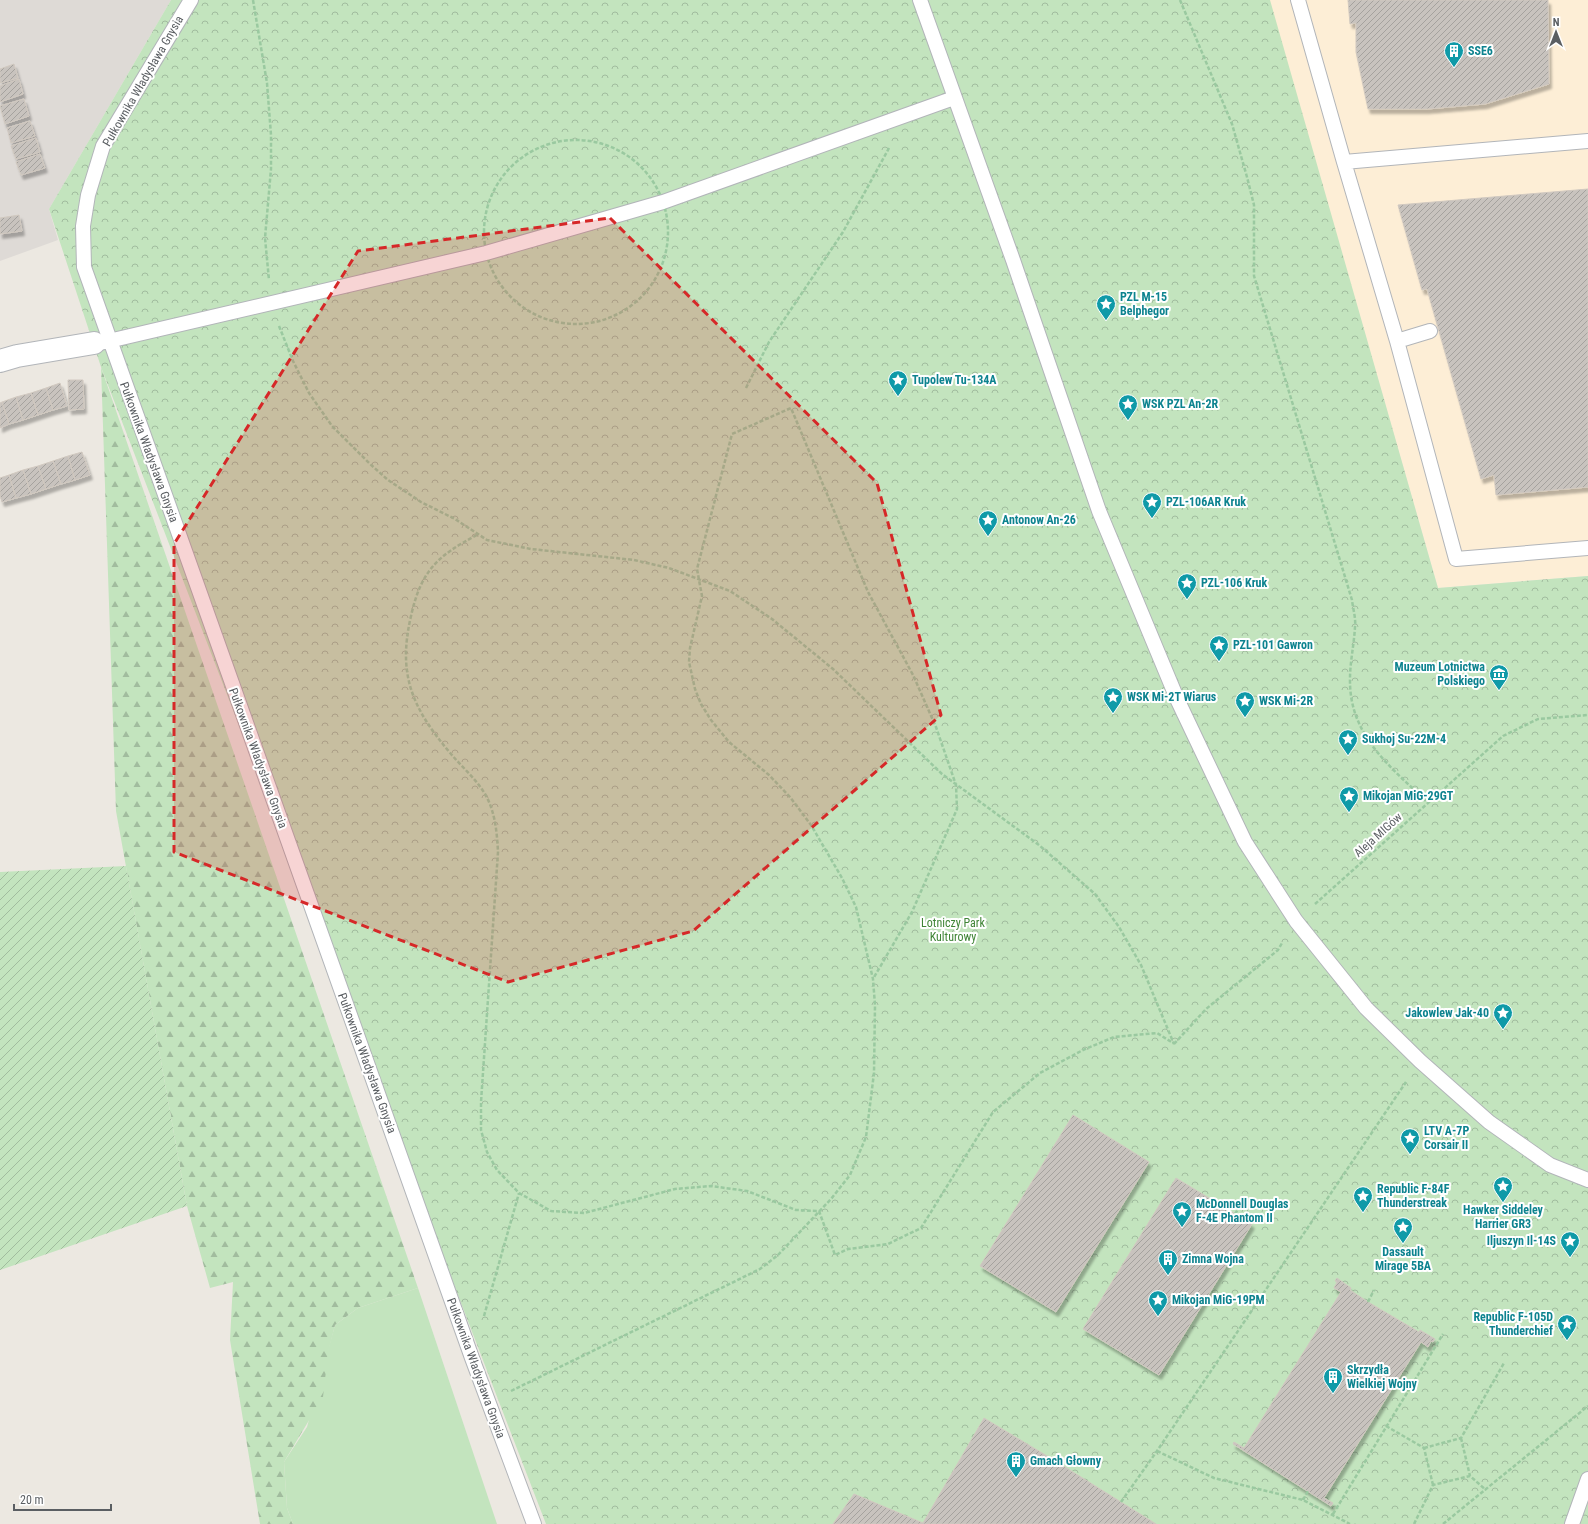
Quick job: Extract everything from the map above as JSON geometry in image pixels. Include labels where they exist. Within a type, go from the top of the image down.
[{"type":"street","points":[[0,361],[18,356],[102,342]]},
{"type":"lane","name":"Pułkownika Władysława Gnysia","points":[[191,0],[103,146],[88,195],[83,226],[84,267],[102,342],[488,1402],[534,1524]]},
{"type":"lane","points":[[920,0],[1013,260],[1099,511],[1166,672],[1245,842],[1296,921],[1366,1008],[1420,1061],[1489,1122],[1550,1165],[1588,1180]]},
{"type":"lane","points":[[1298,0],[1397,341],[1456,559],[1588,548]]},
{"type":"lane","points":[[102,342],[486,253],[655,204],[893,121],[954,98]]},
{"type":"lane","points":[[1344,162],[1588,141]]},
{"type":"lane","points":[[1397,341],[1430,331]]},
{"type":"lane","points":[[1572,1524],[1588,1479]]},
{"type":"path","points":[[253,0],[267,83],[271,169],[265,238],[267,268],[273,303],[279,327],[293,361],[310,392],[332,426],[388,480],[421,502],[455,519],[472,529],[476,535],[487,540],[531,549],[634,560],[669,568],[730,591],[772,619],[832,669],[942,774],[1039,845],[1095,894],[1119,927],[1140,965],[1174,1044]]},
{"type":"path","points":[[1180,0],[1232,124],[1245,169],[1254,205],[1254,276],[1352,600],[1355,625],[1350,680],[1352,701],[1361,728],[1375,752],[1427,802]]},
{"type":"path","points":[[746,388],[769,342],[843,232],[871,184],[894,137],[893,121]]},
{"type":"path","points":[[488,1402],[760,1269],[778,1255],[850,1175],[866,1137],[874,1073],[875,1005],[872,979],[856,907],[842,878],[811,825],[790,797],[769,775],[729,742],[701,704],[695,689],[690,662],[690,648],[702,596],[698,569],[732,434],[792,408],[868,592],[913,675],[936,727],[956,785],[958,810],[912,912],[872,979]]},
{"type":"path","points":[[476,535],[441,557],[426,573],[415,599],[408,628],[406,673],[409,687],[421,714],[451,754],[484,793],[490,806],[497,830],[498,852],[481,1102],[481,1130],[487,1152],[497,1170],[519,1194],[551,1211],[584,1214],[674,1189],[711,1186],[747,1191],[796,1210],[819,1211]]},
{"type":"path","name":"Aleja MIGów","points":[[1174,1044],[1206,1009],[1278,950],[1296,921],[1427,802],[1503,736],[1538,719],[1588,715]]},
{"type":"path","points":[[819,1211],[835,1255],[848,1249],[888,1244],[905,1237],[921,1228],[993,1112],[1040,1073],[1083,1050],[1114,1037],[1157,1033],[1174,1044]]},
{"type":"path","points":[[1121,1502],[1420,1061]]},
{"type":"path","points":[[472,1358],[519,1194]]},
{"type":"path","points":[[1235,1214],[1240,1206]]},
{"type":"path","points":[[1368,1302],[1374,1290]]},
{"type":"path","points":[[1333,1514],[1443,1334]]},
{"type":"path","points":[[1486,1490],[1470,1476],[1461,1438],[1504,1363]]},
{"type":"path","points":[[1443,1524],[1588,1406]]},
{"type":"path","points":[[1386,1426],[1424,1448],[1461,1438]]},
{"type":"path","points":[[1414,1524],[1433,1486],[1424,1448]]},
{"type":"path","points":[[1157,1451],[1214,1478],[1303,1500],[1350,1524]]},
{"type":"path","points":[[1433,1486],[1470,1476]]},
{"type":"path","points":[[1303,1500],[1308,1491]]},
{"type":"highlighted area","points":[[610,218],[877,483],[941,715],[693,931],[508,982],[174,852],[174,544],[358,251]]},
{"type":"shaded area","points":[[0,0],[171,0],[49,209],[58,240],[0,261]]},
{"type":"shaded area","points":[[1269,0],[1588,0],[1588,576],[1438,588]]},
{"type":"green space","name":"Lotniczy Park Kulturowy","points":[[171,0],[1270,0],[1438,588],[1588,576],[1588,1524],[546,1524],[101,367],[49,209]]},
{"type":"green space","points":[[101,367],[418,1288],[358,1308],[335,1325],[328,1353],[323,1397],[284,1462],[287,1508],[293,1524],[260,1524],[230,1340],[233,1282],[210,1288],[187,1206],[116,811]]},
{"type":"green space","points":[[126,866],[187,1206],[0,1270],[0,872]]},
{"type":"green space","points":[[418,1288],[497,1524],[293,1524],[287,1508],[284,1462],[307,1427],[335,1325],[358,1308]]},
{"type":"building","name":"SSE6","points":[[1348,0],[1548,0],[1549,84],[1485,104],[1427,109],[1368,109],[1356,52],[1356,23],[1350,24]]},
{"type":"building","points":[[14,64],[18,78],[0,83],[0,69]]},
{"type":"building","points":[[19,79],[23,94],[0,102],[0,86]]},
{"type":"building","points":[[24,99],[29,116],[5,124],[0,106]]},
{"type":"building","points":[[30,121],[35,136],[11,143],[7,128]]},
{"type":"building","points":[[36,138],[40,152],[16,159],[11,146]]},
{"type":"building","points":[[40,154],[45,168],[21,175],[16,162]]},
{"type":"building","points":[[1588,189],[1588,487],[1496,495],[1494,475],[1481,479],[1427,289],[1422,290],[1398,205]]},
{"type":"building","points":[[19,215],[22,231],[0,234],[0,218]]},
{"type":"building","points":[[68,380],[83,380],[84,409],[69,410]]},
{"type":"building","points":[[60,383],[67,406],[53,410],[46,388]]},
{"type":"building","points":[[46,388],[53,410],[38,415],[31,393]]},
{"type":"building","points":[[31,393],[38,415],[23,420],[16,397]]},
{"type":"building","points":[[16,397],[23,420],[9,424],[2,402]]},
{"type":"building","points":[[2,402],[9,424],[0,428],[0,403]]},
{"type":"building","points":[[82,452],[90,475],[75,480],[68,456]]},
{"type":"building","points":[[68,456],[75,480],[61,484],[53,461]]},
{"type":"building","points":[[53,461],[61,484],[46,489],[38,466]]},
{"type":"building","points":[[38,466],[46,489],[31,494],[23,470]]},
{"type":"building","points":[[23,470],[31,494],[16,498],[9,475]]},
{"type":"building","points":[[9,475],[16,498],[2,502],[0,496],[0,478]]},
{"type":"building","points":[[1073,1115],[1149,1162],[1056,1312],[980,1266]]},
{"type":"building","name":"Zimna Wojna","points":[[1176,1178],[1252,1224],[1159,1375],[1083,1329]]},
{"type":"building","name":"Skrzydła Wielkiej Wojny","points":[[1337,1278],[1351,1288],[1350,1290],[1368,1302],[1419,1332],[1420,1330],[1435,1339],[1433,1342],[1431,1341],[1428,1347],[1421,1342],[1324,1498],[1333,1503],[1331,1506],[1233,1444],[1234,1442],[1244,1448],[1341,1292],[1334,1288]]},
{"type":"building","name":"Gmach Głowny","points":[[984,1418],[1156,1524],[833,1524],[854,1494],[923,1523]]},
{"type":"place","name":"SSE6","points":[[1454,68]]},
{"type":"place","name":"PZL M-15 Belphegor","points":[[1106,321]]},
{"type":"place","name":"Tupolew Tu-134A","points":[[898,397]]},
{"type":"place","name":"WSK PZL An-2R","points":[[1128,421]]},
{"type":"place","name":"PZL-106AR Kruk","points":[[1152,519]]},
{"type":"place","name":"Antonow An-26","points":[[988,537]]},
{"type":"place","name":"PZL-106 Kruk","points":[[1187,600]]},
{"type":"place","name":"PZL-101 Gawron","points":[[1219,662]]},
{"type":"place","name":"Muzeum Lotnictwa Polskiego","points":[[1499,691]]},
{"type":"place","name":"WSK Mi-2T Wiarus","points":[[1113,714]]},
{"type":"place","name":"WSK Mi-2R","points":[[1245,718]]},
{"type":"place","name":"Sukhoj Su-22M-4","points":[[1348,756]]},
{"type":"place","name":"Mikojan MiG-29GT","points":[[1349,813]]},
{"type":"place","name":"Jakowlew Jak-40","points":[[1503,1030]]},
{"type":"place","name":"LTV A-7P Corsair II","points":[[1410,1155]]},
{"type":"place","name":"Hawker Siddeley Harrier GR3","points":[[1503,1203]]},
{"type":"place","name":"Republic F-84F Thunderstreak","points":[[1363,1213]]},
{"type":"place","name":"McDonnell Douglas F-4E Phantom II","points":[[1182,1228]]},
{"type":"place","name":"Dassault Mirage 5BA","points":[[1403,1244]]},
{"type":"place","name":"Iljuszyn Il-14S","points":[[1570,1258]]},
{"type":"place","name":"Zimna Wojna","points":[[1168,1276]]},
{"type":"place","name":"Mikojan MiG-19PM","points":[[1158,1317]]},
{"type":"place","name":"Republic F-105D Thunderchief","points":[[1567,1341]]},
{"type":"place","name":"Skrzydła Wielkiej Wojny","points":[[1333,1394]]},
{"type":"place","name":"Gmach Głowny","points":[[1016,1478]]}]
